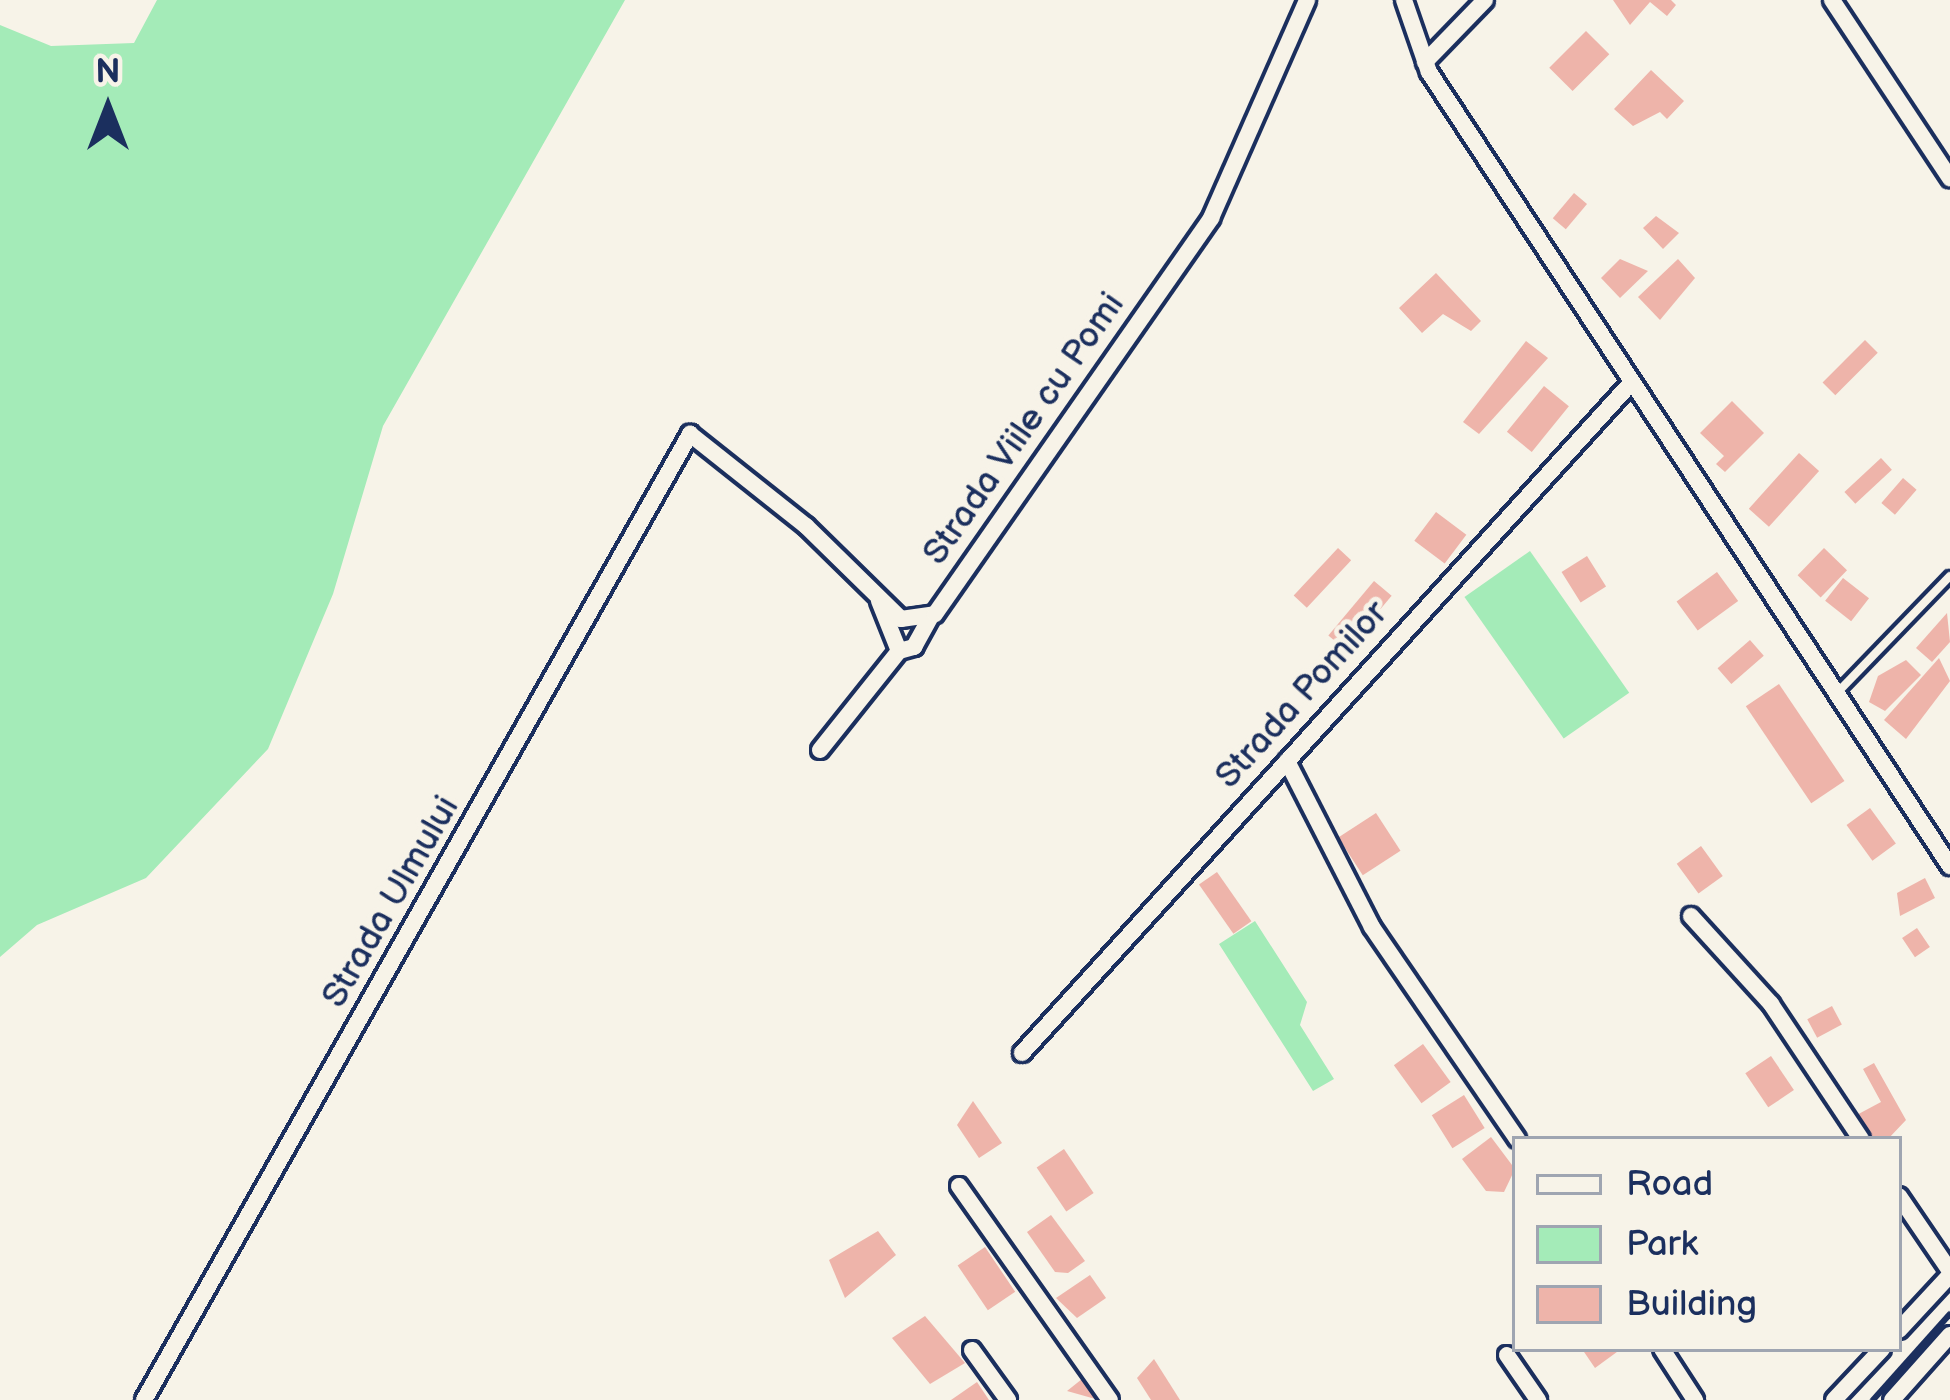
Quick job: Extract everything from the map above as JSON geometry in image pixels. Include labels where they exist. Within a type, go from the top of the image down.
[{"type":"street","name":"Strada Viile cu Pomi","points":[[690,434],[901,619],[931,616],[1211,218],[1307,0]]},
{"type":"street","points":[[1404,0],[1425,62],[1950,866]]},
{"type":"street","points":[[1425,62],[1485,0]]},
{"type":"street","points":[[1832,0],[1950,178]]},
{"type":"street","name":"Strada Pomilor","points":[[1022,1053],[1632,382]]},
{"type":"street","name":"Strada Ulmului","points":[[144,1400],[690,434]]},
{"type":"street","points":[[876,594],[898,650]]},
{"type":"street","points":[[820,750],[872,696],[898,650],[914,647],[931,616]]},
{"type":"street","points":[[1287,761],[1372,927],[1515,1136]]},
{"type":"street","points":[[1691,916],[1771,1004],[1859,1136]]},
{"type":"street","points":[[959,1186],[1110,1400]]},
{"type":"street","points":[[1902,1201],[1950,1273],[1902,1327]]},
{"type":"street","points":[[1892,1400],[1950,1335]]},
{"type":"street","points":[[972,1350],[1008,1400]]},
{"type":"street","points":[[1663,1352],[1695,1400]]},
{"type":"street","points":[[1834,1400],[1879,1352]]},
{"type":"street","points":[[1507,1355],[1538,1400]]},
{"type":"lane","points":[[1835,694],[1950,576]]},
{"type":"green space","points":[[157,0],[625,0],[383,426],[333,594],[268,749],[146,878],[37,925],[0,957],[0,25],[51,46],[134,43]]},
{"type":"green space","points":[[1530,551],[1629,693],[1564,739],[1464,597]]},
{"type":"green space","points":[[1255,921],[1307,1002],[1300,1025],[1334,1079],[1313,1091],[1219,944]]},
{"type":"building","points":[[1613,0],[1671,0],[1676,5],[1667,16],[1650,2],[1630,25]]},
{"type":"building","points":[[1586,31],[1609,54],[1573,91],[1549,68]]},
{"type":"building","points":[[1651,70],[1684,101],[1667,119],[1660,112],[1633,126],[1614,109]]},
{"type":"building","points":[[1574,193],[1587,204],[1566,229],[1553,218]]},
{"type":"building","points":[[1656,216],[1679,233],[1663,249],[1643,228]]},
{"type":"building","points":[[1620,259],[1648,271],[1620,298],[1601,278]]},
{"type":"building","points":[[1678,259],[1695,278],[1660,320],[1638,297]]},
{"type":"building","points":[[1436,273],[1481,321],[1471,331],[1443,314],[1422,333],[1399,308]]},
{"type":"building","points":[[1865,340],[1878,353],[1835,395],[1823,382]]},
{"type":"building","points":[[1526,341],[1548,358],[1479,434],[1463,422]]},
{"type":"building","points":[[1544,386],[1569,406],[1532,452],[1507,432]]},
{"type":"building","points":[[1732,401],[1764,433],[1725,472],[1716,464],[1724,456],[1700,433]]},
{"type":"building","points":[[1799,453],[1819,471],[1769,527],[1749,509]]},
{"type":"building","points":[[1881,458],[1892,470],[1855,504],[1844,492]]},
{"type":"building","points":[[1903,478],[1917,490],[1895,515],[1881,503]]},
{"type":"building","points":[[1436,512],[1466,535],[1445,564],[1414,541]]},
{"type":"building","points":[[1338,548],[1351,560],[1307,608],[1294,596]]},
{"type":"building","points":[[1824,548],[1847,570],[1821,598],[1798,575]]},
{"type":"building","points":[[1587,556],[1606,587],[1581,602],[1562,572]]},
{"type":"building","points":[[1717,572],[1738,601],[1698,631],[1677,601]]},
{"type":"building","points":[[1843,578],[1869,598],[1851,621],[1825,601]]},
{"type":"building","points":[[1374,581],[1392,596],[1346,650],[1328,635]]},
{"type":"building","points":[[1947,613],[1950,642],[1932,662],[1916,648]]},
{"type":"building","points":[[1750,640],[1764,656],[1731,684],[1718,668]]},
{"type":"building","points":[[1939,658],[1950,681],[1906,739],[1884,720]]},
{"type":"building","points":[[1906,660],[1921,675],[1885,711],[1869,702],[1878,676]]},
{"type":"building","points":[[1779,684],[1844,781],[1811,803],[1746,706]]},
{"type":"building","points":[[1870,808],[1896,844],[1872,861],[1847,825]]},
{"type":"building","points":[[1376,813],[1401,851],[1363,875],[1338,838]]},
{"type":"building","points":[[1701,846],[1723,876],[1698,894],[1677,864]]},
{"type":"building","points":[[1217,872],[1251,921],[1233,934],[1199,885]]},
{"type":"building","points":[[1925,878],[1935,898],[1900,916],[1897,893]]},
{"type":"building","points":[[1917,928],[1930,947],[1915,957],[1902,938]]},
{"type":"building","points":[[1832,1006],[1842,1025],[1817,1038],[1807,1019]]},
{"type":"building","points":[[1423,1044],[1451,1082],[1422,1103],[1394,1065]]},
{"type":"building","points":[[1771,1056],[1794,1090],[1768,1107],[1745,1073]]},
{"type":"building","points":[[1874,1063],[1906,1120],[1891,1136],[1861,1136],[1851,1118],[1881,1102],[1863,1069]]},
{"type":"building","points":[[1464,1095],[1485,1128],[1452,1148],[1432,1115]]},
{"type":"building","points":[[973,1101],[1002,1143],[979,1158],[957,1125]]},
{"type":"building","points":[[1491,1137],[1512,1165],[1504,1192],[1486,1191],[1462,1159]]},
{"type":"building","points":[[1064,1149],[1094,1193],[1066,1211],[1037,1167]]},
{"type":"building","points":[[1051,1215],[1085,1261],[1068,1273],[1055,1272],[1027,1232]]},
{"type":"building","points":[[878,1231],[896,1255],[845,1298],[829,1260]]},
{"type":"building","points":[[985,1247],[1015,1292],[988,1310],[958,1265]]},
{"type":"building","points":[[1090,1275],[1106,1298],[1077,1318],[1056,1298]]},
{"type":"building","points":[[925,1316],[965,1363],[930,1384],[892,1338]]},
{"type":"building","points":[[1584,1352],[1617,1352],[1595,1368]]},
{"type":"building","points":[[1154,1359],[1180,1400],[1151,1400],[1137,1378]]},
{"type":"building","points":[[1082,1379],[1099,1400],[1067,1391]]},
{"type":"building","points":[[977,1382],[989,1400],[951,1400]]},
{"type":"railway","points":[[1873,1400],[1950,1314]]}]
